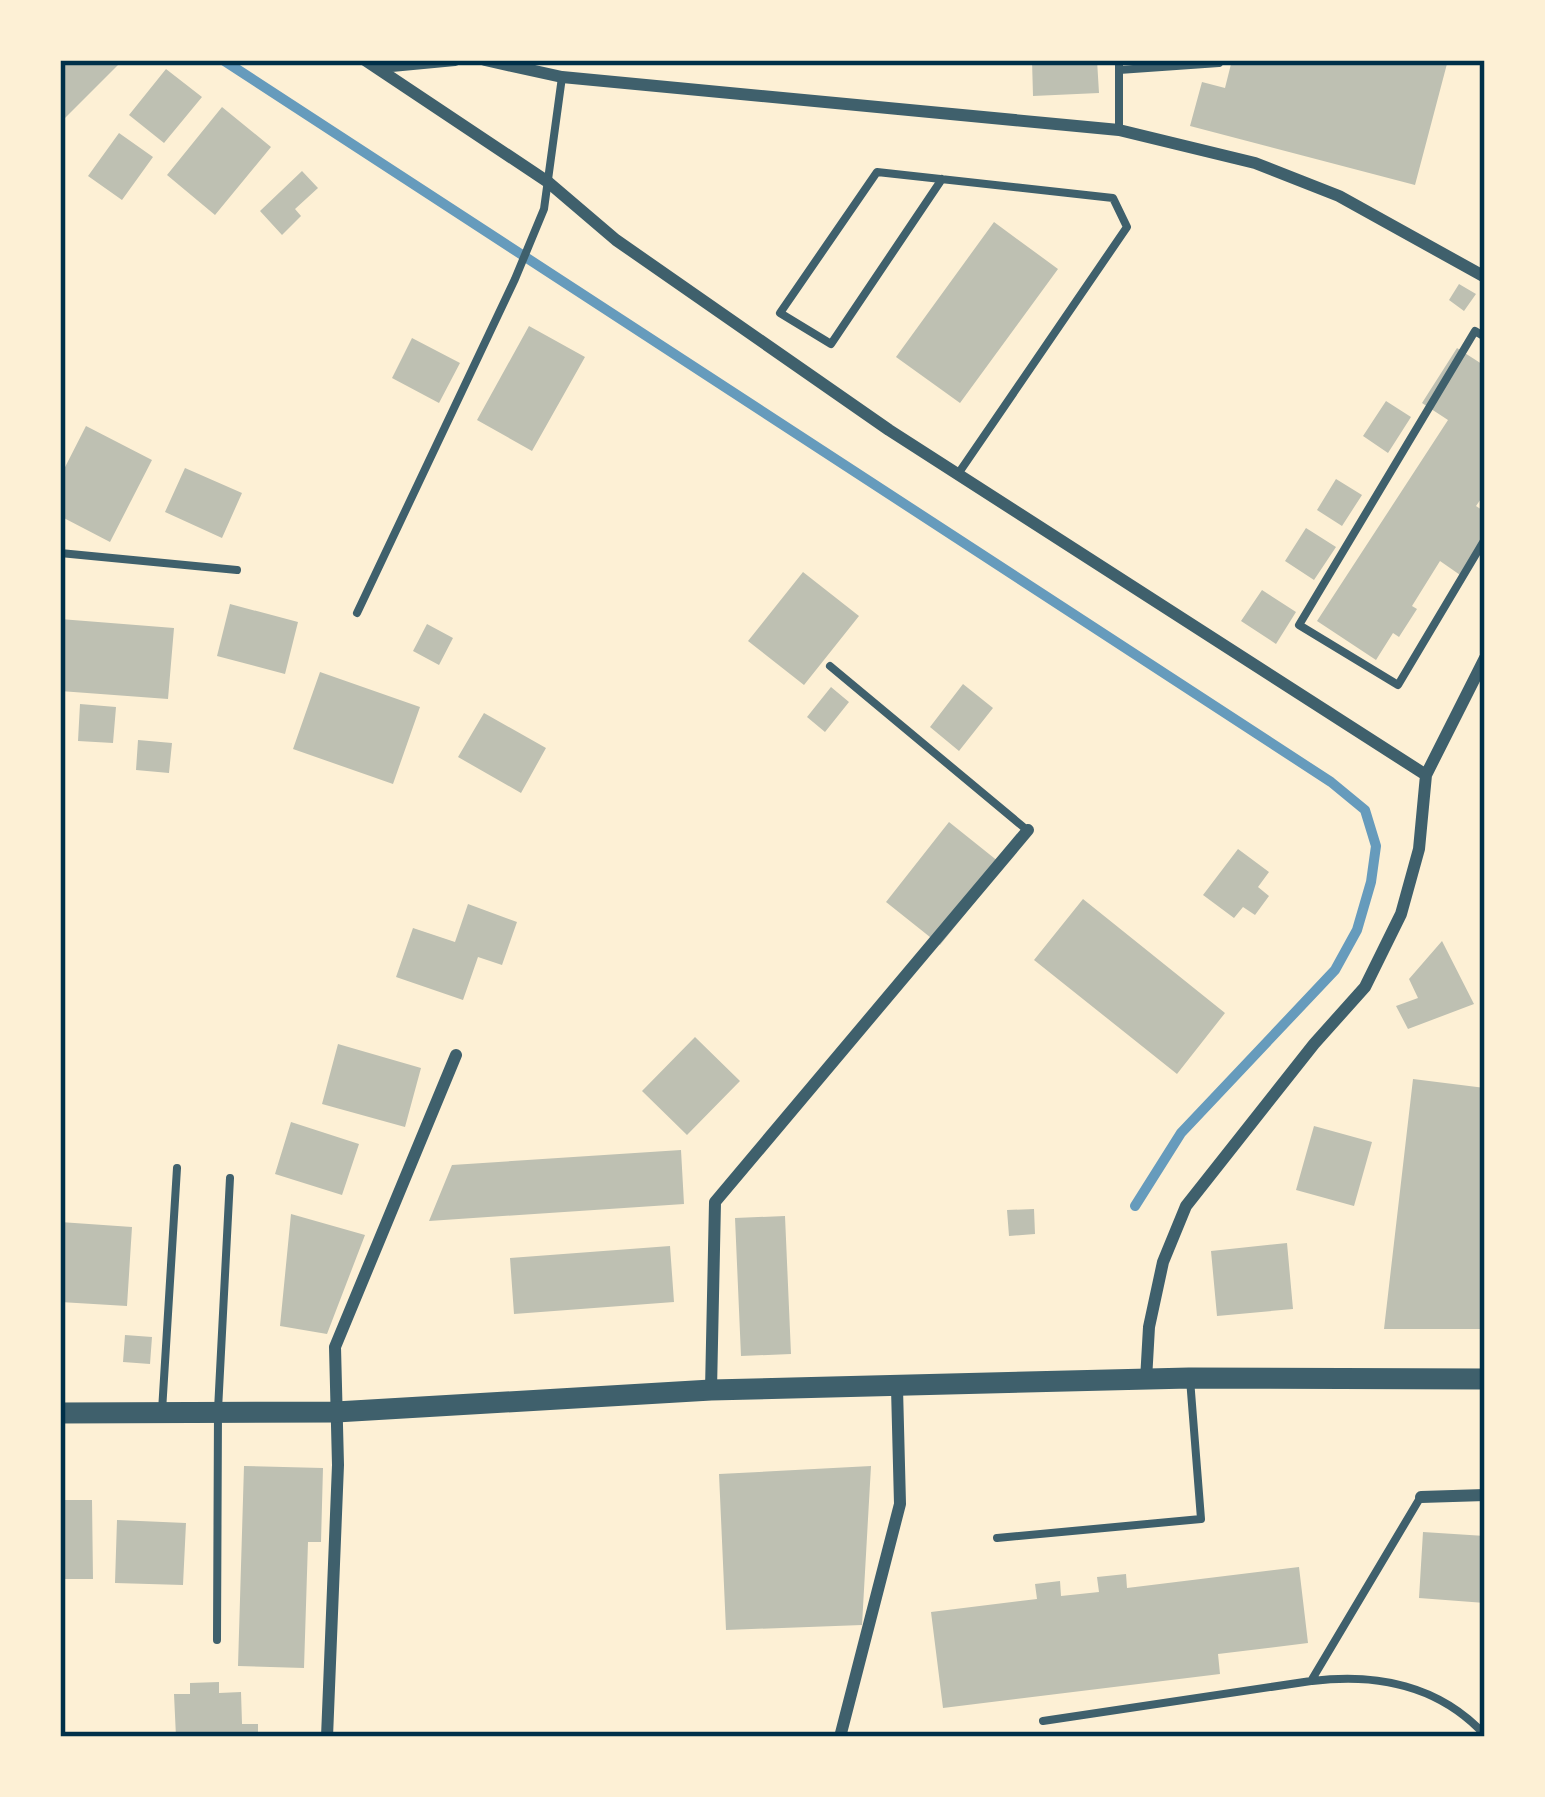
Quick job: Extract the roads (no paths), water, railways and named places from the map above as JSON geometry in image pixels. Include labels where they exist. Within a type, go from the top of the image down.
[{"type":"street","points":[[365,60],[548,182],[616,240],[958,474],[1426,775]]},
{"type":"street","points":[[380,68],[455,60]]},
{"type":"street","points":[[485,60],[562,77],[1119,130],[1255,163],[1339,196],[1485,277]]},
{"type":"street","points":[[1146,1380],[1149,1327],[1163,1262],[1186,1206],[1365,987],[1401,914],[1419,849],[1426,775],[1485,658]]},
{"type":"street","points":[[711,1390],[715,1202],[1028,830]]},
{"type":"street","points":[[327,1737],[338,1465],[335,1348],[456,1055]]},
{"type":"street","points":[[60,1413],[336,1412],[711,1390],[1190,1378],[1485,1379]]},
{"type":"street","points":[[840,1737],[900,1504],[897,1388]]},
{"type":"street","points":[[1421,1496],[1485,1495]]},
{"type":"lane","points":[[1119,130],[1119,65],[1220,60]]},
{"type":"lane","points":[[357,613],[544,208],[562,77]]},
{"type":"lane","points":[[942,179],[831,344],[780,313],[877,172],[942,179],[1113,198],[1127,227],[958,474]]},
{"type":"lane","points":[[1485,337],[1474,331],[1299,626],[1398,685],[1485,539]]},
{"type":"lane","points":[[60,553],[237,570]]},
{"type":"lane","points":[[830,666],[1028,830]]},
{"type":"lane","points":[[162,1411],[176,1168]]},
{"type":"lane","points":[[217,1640],[218,1410],[230,1178]]},
{"type":"lane","points":[[997,1538],[1201,1519],[1190,1378]]},
{"type":"lane","points":[[1311,1682],[1421,1496]]},
{"type":"lane","points":[[1043,1721],[1351,1676],[1406,1684],[1468,1716],[1485,1735]]},
{"type":"waterway","points":[[223,60],[1331,782],[1365,810],[1376,846],[1371,882],[1357,930],[1335,970],[1181,1133],[1135,1206]]}]
